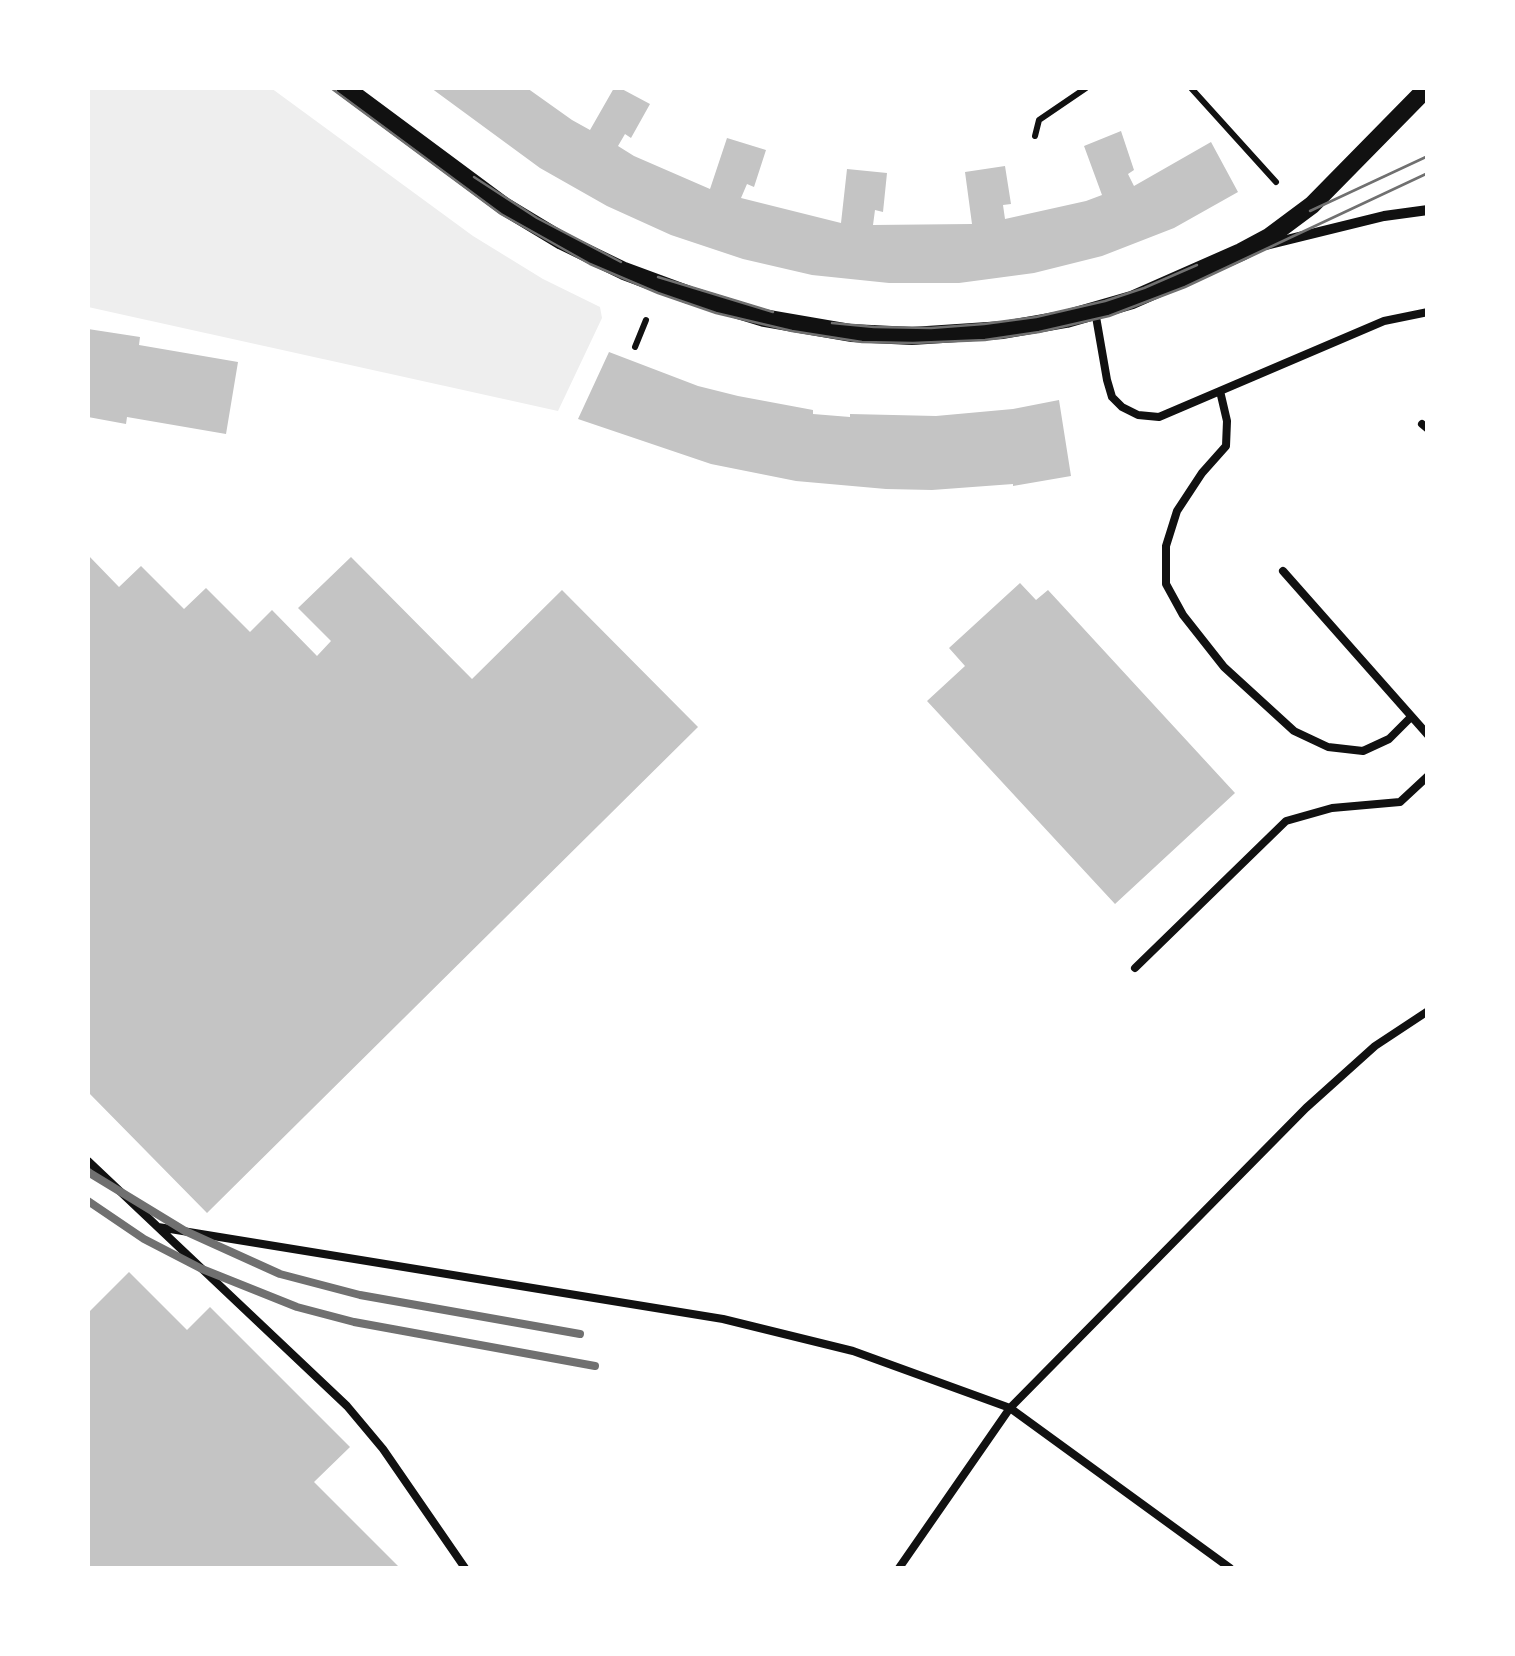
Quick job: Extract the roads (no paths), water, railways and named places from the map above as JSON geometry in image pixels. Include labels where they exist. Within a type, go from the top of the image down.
[{"type":"street","points":[[344,88],[518,216],[602,261],[655,283],[764,318],[812,328],[912,336],[1054,322],[1157,290],[1242,252],[1312,205],[1427,88]]},
{"type":"street","points":[[1242,252],[1356,222],[1428,210]]},
{"type":"lane","points":[[1095,311],[1112,397],[1138,415],[1159,417],[1384,321],[1428,312]]},
{"type":"lane","points":[[1220,391],[1227,421],[1226,446],[1177,511],[1166,546],[1166,584],[1182,615],[1224,667],[1294,731],[1328,747],[1364,751],[1389,739],[1411,717]]},
{"type":"lane","points":[[1283,571],[1428,735]]},
{"type":"lane","points":[[1134,968],[1286,821],[1332,808],[1400,802],[1428,776]]},
{"type":"lane","points":[[899,1568],[1010,1408],[1306,1108],[1374,1046],[1428,1011]]},
{"type":"lane","points":[[88,1160],[347,1406],[383,1449],[464,1568]]},
{"type":"lane","points":[[158,1228],[723,1319],[853,1351],[1010,1408],[1230,1568]]},
{"type":"tram line","points":[[331,88],[501,214],[590,264],[716,313],[862,342],[985,340],[1109,316],[1185,287],[1428,173]]},
{"type":"tram line","points":[[1310,211],[1428,156]]},
{"type":"tram line","points":[[474,177],[537,218],[621,262]]},
{"type":"tram line","points":[[832,323],[931,328],[1036,317],[1105,301],[1197,265]]},
{"type":"tram line","points":[[658,277],[773,312]]},
{"type":"railway","points":[[88,1172],[185,1231],[280,1274],[360,1295],[580,1334]]},
{"type":"railway","points":[[88,1201],[144,1239],[202,1269],[297,1307],[354,1322],[595,1366]]}]
